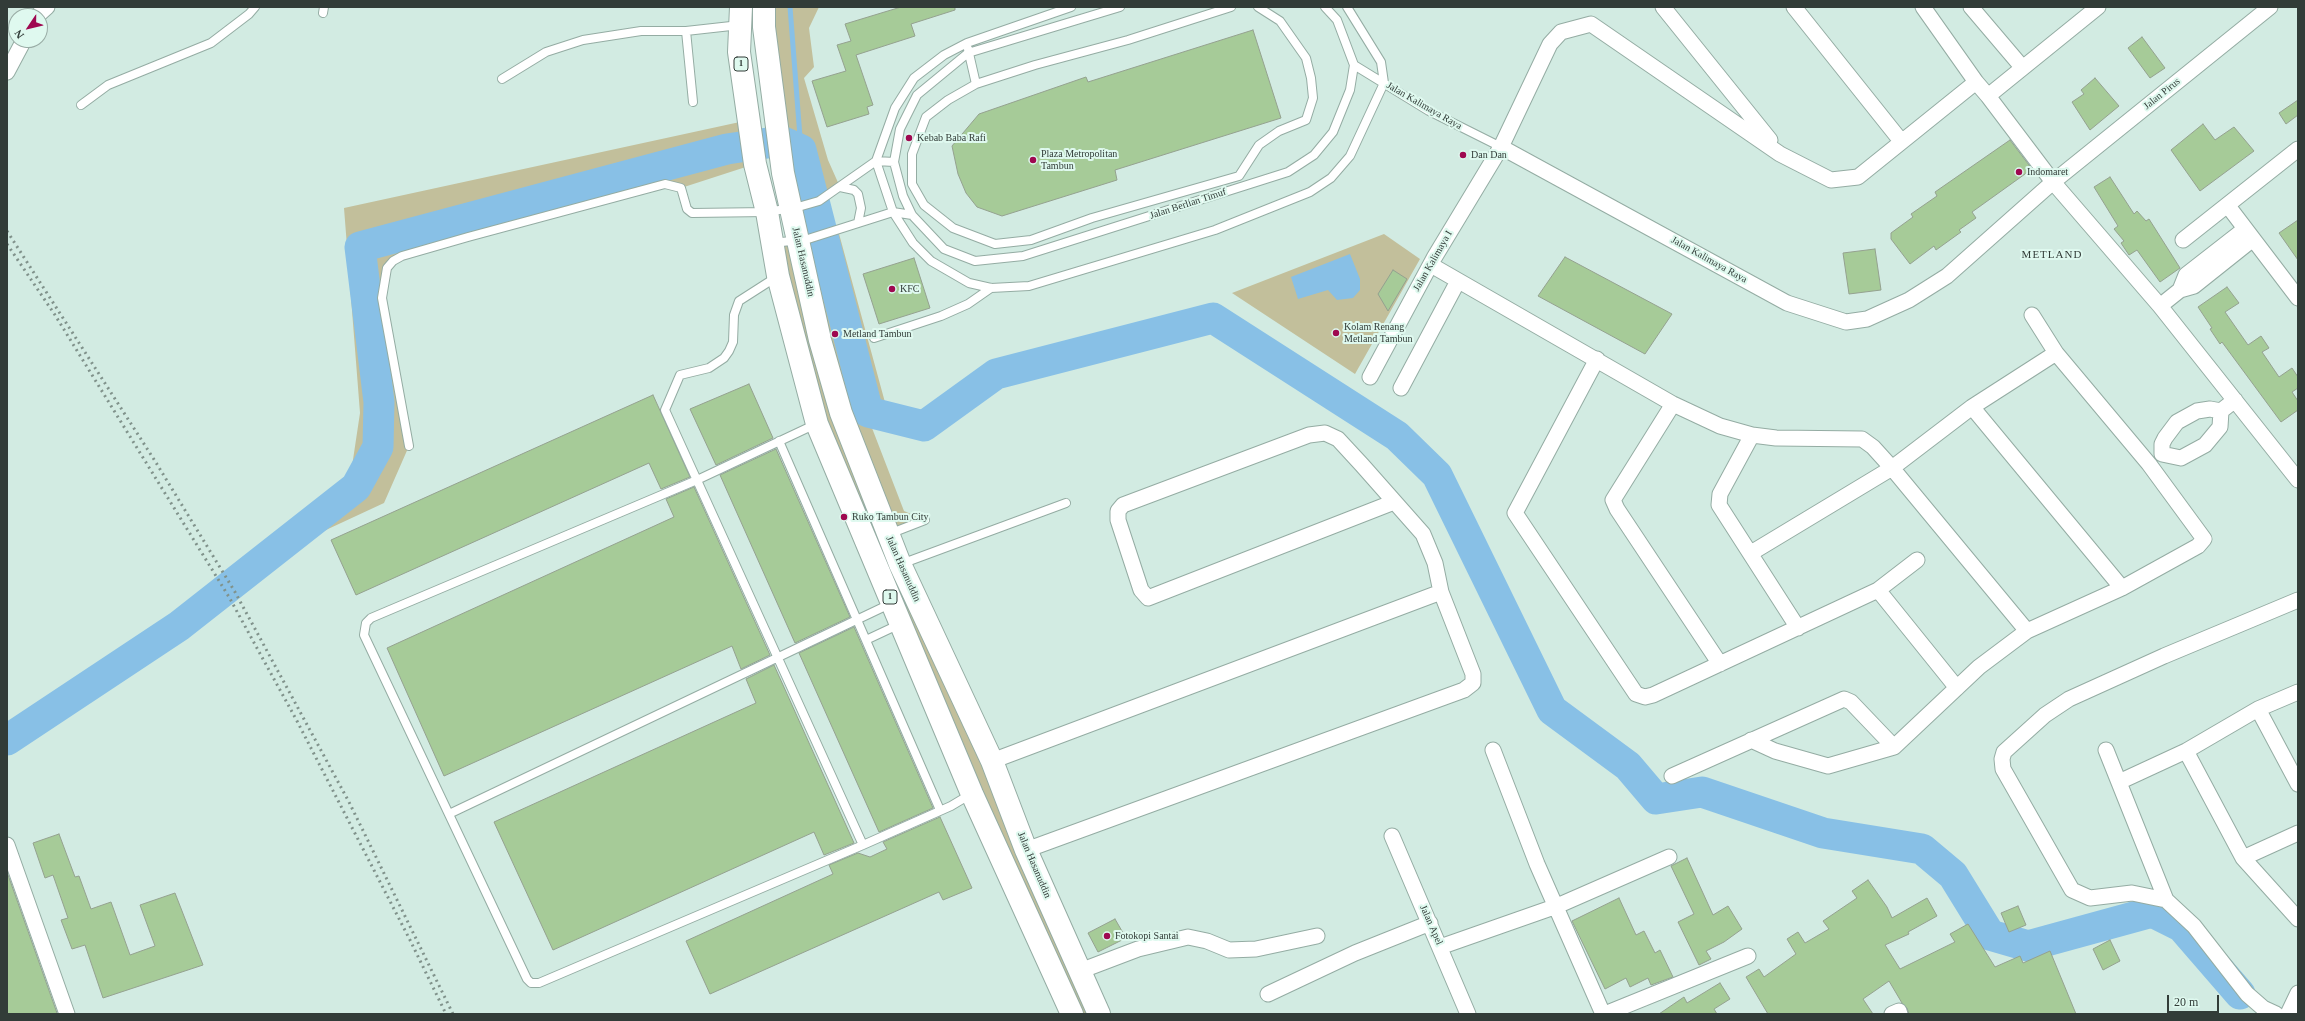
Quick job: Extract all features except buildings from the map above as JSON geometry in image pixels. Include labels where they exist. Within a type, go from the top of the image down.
[{"type":"highway","name":"Jalan Hasanuddin","points":[[764,7],[764,27],[782,172],[803,239],[820,340],[841,413],[900,564],[999,758],[1026,850],[1099,1014]]},
{"type":"highway","name":"1","points":[[741,16],[739,52],[755,164],[767,212],[778,276],[817,424],[972,794],[1072,1014]]},
{"type":"street","points":[[1662,7],[1780,154]]},
{"type":"street","points":[[1794,7],[1901,141]]},
{"type":"street","points":[[1922,7],[1976,82],[2054,182],[2160,306],[2298,480]]},
{"type":"street","points":[[1971,7],[2022,67]]},
{"type":"street","points":[[1988,96],[2097,7]]},
{"type":"street","name":"Jalan Pirus","points":[[2054,182],[2270,7]]},
{"type":"street","name":"Jalan Kalimaya I","points":[[1370,377],[1431,265],[1501,147],[1550,44],[1561,32],[1591,24],[1780,154],[1831,180],[1858,178],[1901,141],[1976,82]]},
{"type":"street","points":[[7,72],[20,48]]},
{"type":"street","name":"Jalan Kalimaya Raya","points":[[1501,147],[1787,302],[1846,322],[1867,319],[1887,312],[1947,276],[2054,182]]},
{"type":"street","points":[[2183,240],[2228,206],[2298,149]]},
{"type":"street","points":[[2228,206],[2298,298]]},
{"type":"street","points":[[2160,306],[2180,290],[2186,275],[2249,234]]},
{"type":"street","points":[[1431,265],[1674,404],[1720,426],[1752,435],[1776,438],[1862,439],[1873,447],[1892,468],[2027,631]]},
{"type":"street","points":[[1401,388],[1458,281]]},
{"type":"street","points":[[1751,740],[1775,751],[1828,766],[1894,747],[1957,688],[2002,649],[2027,631],[2122,588],[2198,546],[2204,539],[2149,464],[2056,353],[2032,316]]},
{"type":"street","points":[[1751,553],[1892,468],[1972,407],[2056,353]]},
{"type":"street","points":[[1597,359],[1516,508],[1516,518],[1636,694],[1645,697],[1649,696],[1878,590],[1917,560]]},
{"type":"street","points":[[2149,464],[2162,454],[2181,458],[2205,445],[2220,427],[2221,411],[2235,400]]},
{"type":"street","points":[[1674,404],[1613,500],[1617,509],[1720,664]]},
{"type":"street","points":[[1972,407],[2122,588]]},
{"type":"street","points":[[2162,454],[2162,444],[2177,422],[2198,411],[2210,409],[2221,411]]},
{"type":"street","points":[[1026,850],[1464,690],[1473,683],[1473,674],[1441,592],[1435,563],[1423,534],[1338,439],[1325,433],[1309,435],[1123,505],[1118,511],[1118,520],[1142,590],[1148,598],[1394,502]]},
{"type":"street","points":[[1752,435],[1718,499],[1719,505],[1798,628]]},
{"type":"street","points":[[1878,590],[1957,688]]},
{"type":"street","points":[[999,758],[1441,592]]},
{"type":"street","points":[[2166,900],[2132,893],[2090,898],[2072,890],[2003,769],[2002,758],[2004,752],[2046,715],[2069,698],[2164,656],[2298,600]]},
{"type":"street","points":[[2119,782],[2186,751],[2258,709],[2298,692]]},
{"type":"street","points":[[1672,776],[1844,699],[1851,702],[1894,747]]},
{"type":"street","points":[[2258,709],[2298,784]]},
{"type":"street","points":[[1493,750],[1537,864],[1604,1014],[1748,956]]},
{"type":"street","points":[[2106,750],[2166,900],[2194,926],[2247,994],[2263,1008],[2276,1014]]},
{"type":"street","points":[[2186,751],[2243,858],[2298,919]]},
{"type":"street","points":[[2243,858],[2298,833]]},
{"type":"street","name":"Jalan Apel","points":[[1392,836],[1468,1014]]},
{"type":"street","points":[[7,845],[67,1014]]},
{"type":"street","points":[[1440,947],[1557,906],[1669,857]]},
{"type":"street","points":[[1268,994],[1355,953],[1430,923]]},
{"type":"street","points":[[1080,971],[1138,949],[1188,937],[1207,940],[1229,950],[1256,949],[1317,936]]},
{"type":"street","points":[[2288,1014],[2298,993]]},
{"type":"street","points":[[1892,1014],[1899,1011],[1900,1014]]},
{"type":"lane","points":[[81,105],[108,85],[211,43],[250,14],[255,7]]},
{"type":"lane","points":[[409,446],[382,298],[387,268],[393,261],[402,256],[468,237],[665,184],[681,188],[687,209],[692,213],[767,212],[819,201],[876,161],[895,108],[914,78],[944,55],[967,43],[1071,7]]},
{"type":"lane","name":"Jalan Berlian Timuf","points":[[1120,7],[968,53],[917,95],[900,129],[894,162],[904,196],[912,214],[944,248],[975,261],[1023,256],[1288,172],[1314,155],[1333,132],[1350,90],[1354,65],[1337,20],[1325,7]]},
{"type":"lane","points":[[1231,7],[1128,40],[1035,65],[976,84],[948,100],[926,117],[912,154],[912,184],[924,205],[953,228],[995,244],[1031,240],[1092,218],[1239,176],[1259,145],[1279,131],[1306,120],[1313,98],[1311,78],[1306,58],[1280,21],[1258,7]]},
{"type":"lane","points":[[876,161],[893,212],[912,243],[931,261],[969,283],[991,288],[1029,286],[1208,232],[1310,192],[1331,178],[1350,156],[1384,82],[1381,62],[1347,7]]},
{"type":"lane","points":[[502,79],[546,52],[564,44],[626,32],[686,31],[741,16]]},
{"type":"lane","points":[[686,31],[693,102]]},
{"type":"lane","points":[[967,43],[976,84]]},
{"type":"lane","name":"Jalan Kalimaya Raya","points":[[1354,65],[1429,110],[1501,147]]},
{"type":"lane","points":[[876,161],[894,162]]},
{"type":"lane","points":[[840,187],[854,190],[858,194],[860,215],[858,223]]},
{"type":"lane","points":[[773,243],[826,234],[893,212],[912,214]]},
{"type":"lane","points":[[778,276],[739,301],[734,315],[733,342],[729,351],[724,358],[709,368],[680,374],[665,410],[863,845]]},
{"type":"lane","points":[[874,338],[941,316],[968,304],[991,288]]},
{"type":"lane","points":[[817,424],[697,480],[371,618],[366,623],[364,635],[527,979],[532,983],[539,983],[863,845],[951,806],[972,794]]},
{"type":"lane","points":[[779,441],[940,810]]},
{"type":"lane","points":[[900,564],[1066,503]]},
{"type":"lane","points":[[888,535],[925,520]]},
{"type":"lane","points":[[449,814],[892,602]]},
{"type":"lane","points":[[866,640],[901,624]]},
{"type":"shaded area","points":[[766,7],[819,7],[809,28],[814,67],[804,78],[828,160],[840,187],[819,201],[790,207]]},
{"type":"shaded area","points":[[749,120],[755,164],[681,188],[665,184],[393,261],[382,298],[409,446],[384,503],[313,536],[235,592],[223,573],[351,473],[360,413],[344,208]]},
{"type":"shaded area","points":[[838,230],[889,417],[872,428],[904,511],[925,520],[888,535],[1099,1014],[1072,1014],[817,424],[773,243]]},
{"type":"shaded area","name":"Kolam Renang Metland Tambun","points":[[1384,234],[1420,259],[1355,374],[1232,293]]},
{"type":"water","points":[[1350,254],[1360,279],[1360,290],[1353,298],[1337,300],[1328,290],[1298,299],[1291,277]]},
{"type":"waterway","points":[[790,7],[801,150]]},
{"type":"waterway","points":[[7,740],[179,626],[356,487],[378,447],[379,402],[360,247],[727,149],[781,141],[801,150],[868,412],[924,426],[996,374],[1213,318],[1397,436],[1437,475],[1552,710],[1628,766],[1656,799],[1702,792],[1823,833],[1922,849],[1953,875],[1990,935],[2028,946],[2152,912],[2182,927],[2240,994]]},
{"type":"railway","points":[[7,231],[155,461],[235,592],[349,802],[453,1014]]},
{"type":"railway","points":[[7,244],[55,315],[229,597],[297,721],[410,940],[446,1014]]},
{"type":"place","name":"Kebab Baba Rafi","points":[[909,138]]},
{"type":"place","name":"Dan Dan","points":[[1463,155]]},
{"type":"place","name":"Plaza Metropolitan Tambun","points":[[1033,160]]},
{"type":"place","name":"Indomaret","points":[[2019,172]]},
{"type":"place","name":"KFC","points":[[892,289]]},
{"type":"place","name":"Kolam Renang Metland Tambun","points":[[1336,333]]},
{"type":"place","name":"Metland Tambun","points":[[835,334]]},
{"type":"place","name":"Ruko Tambun City","points":[[844,517]]},
{"type":"place","name":"Fotokopi Santai","points":[[1107,936]]},
{"type":"district","name":"METLAND","points":[[2052,255]]}]
